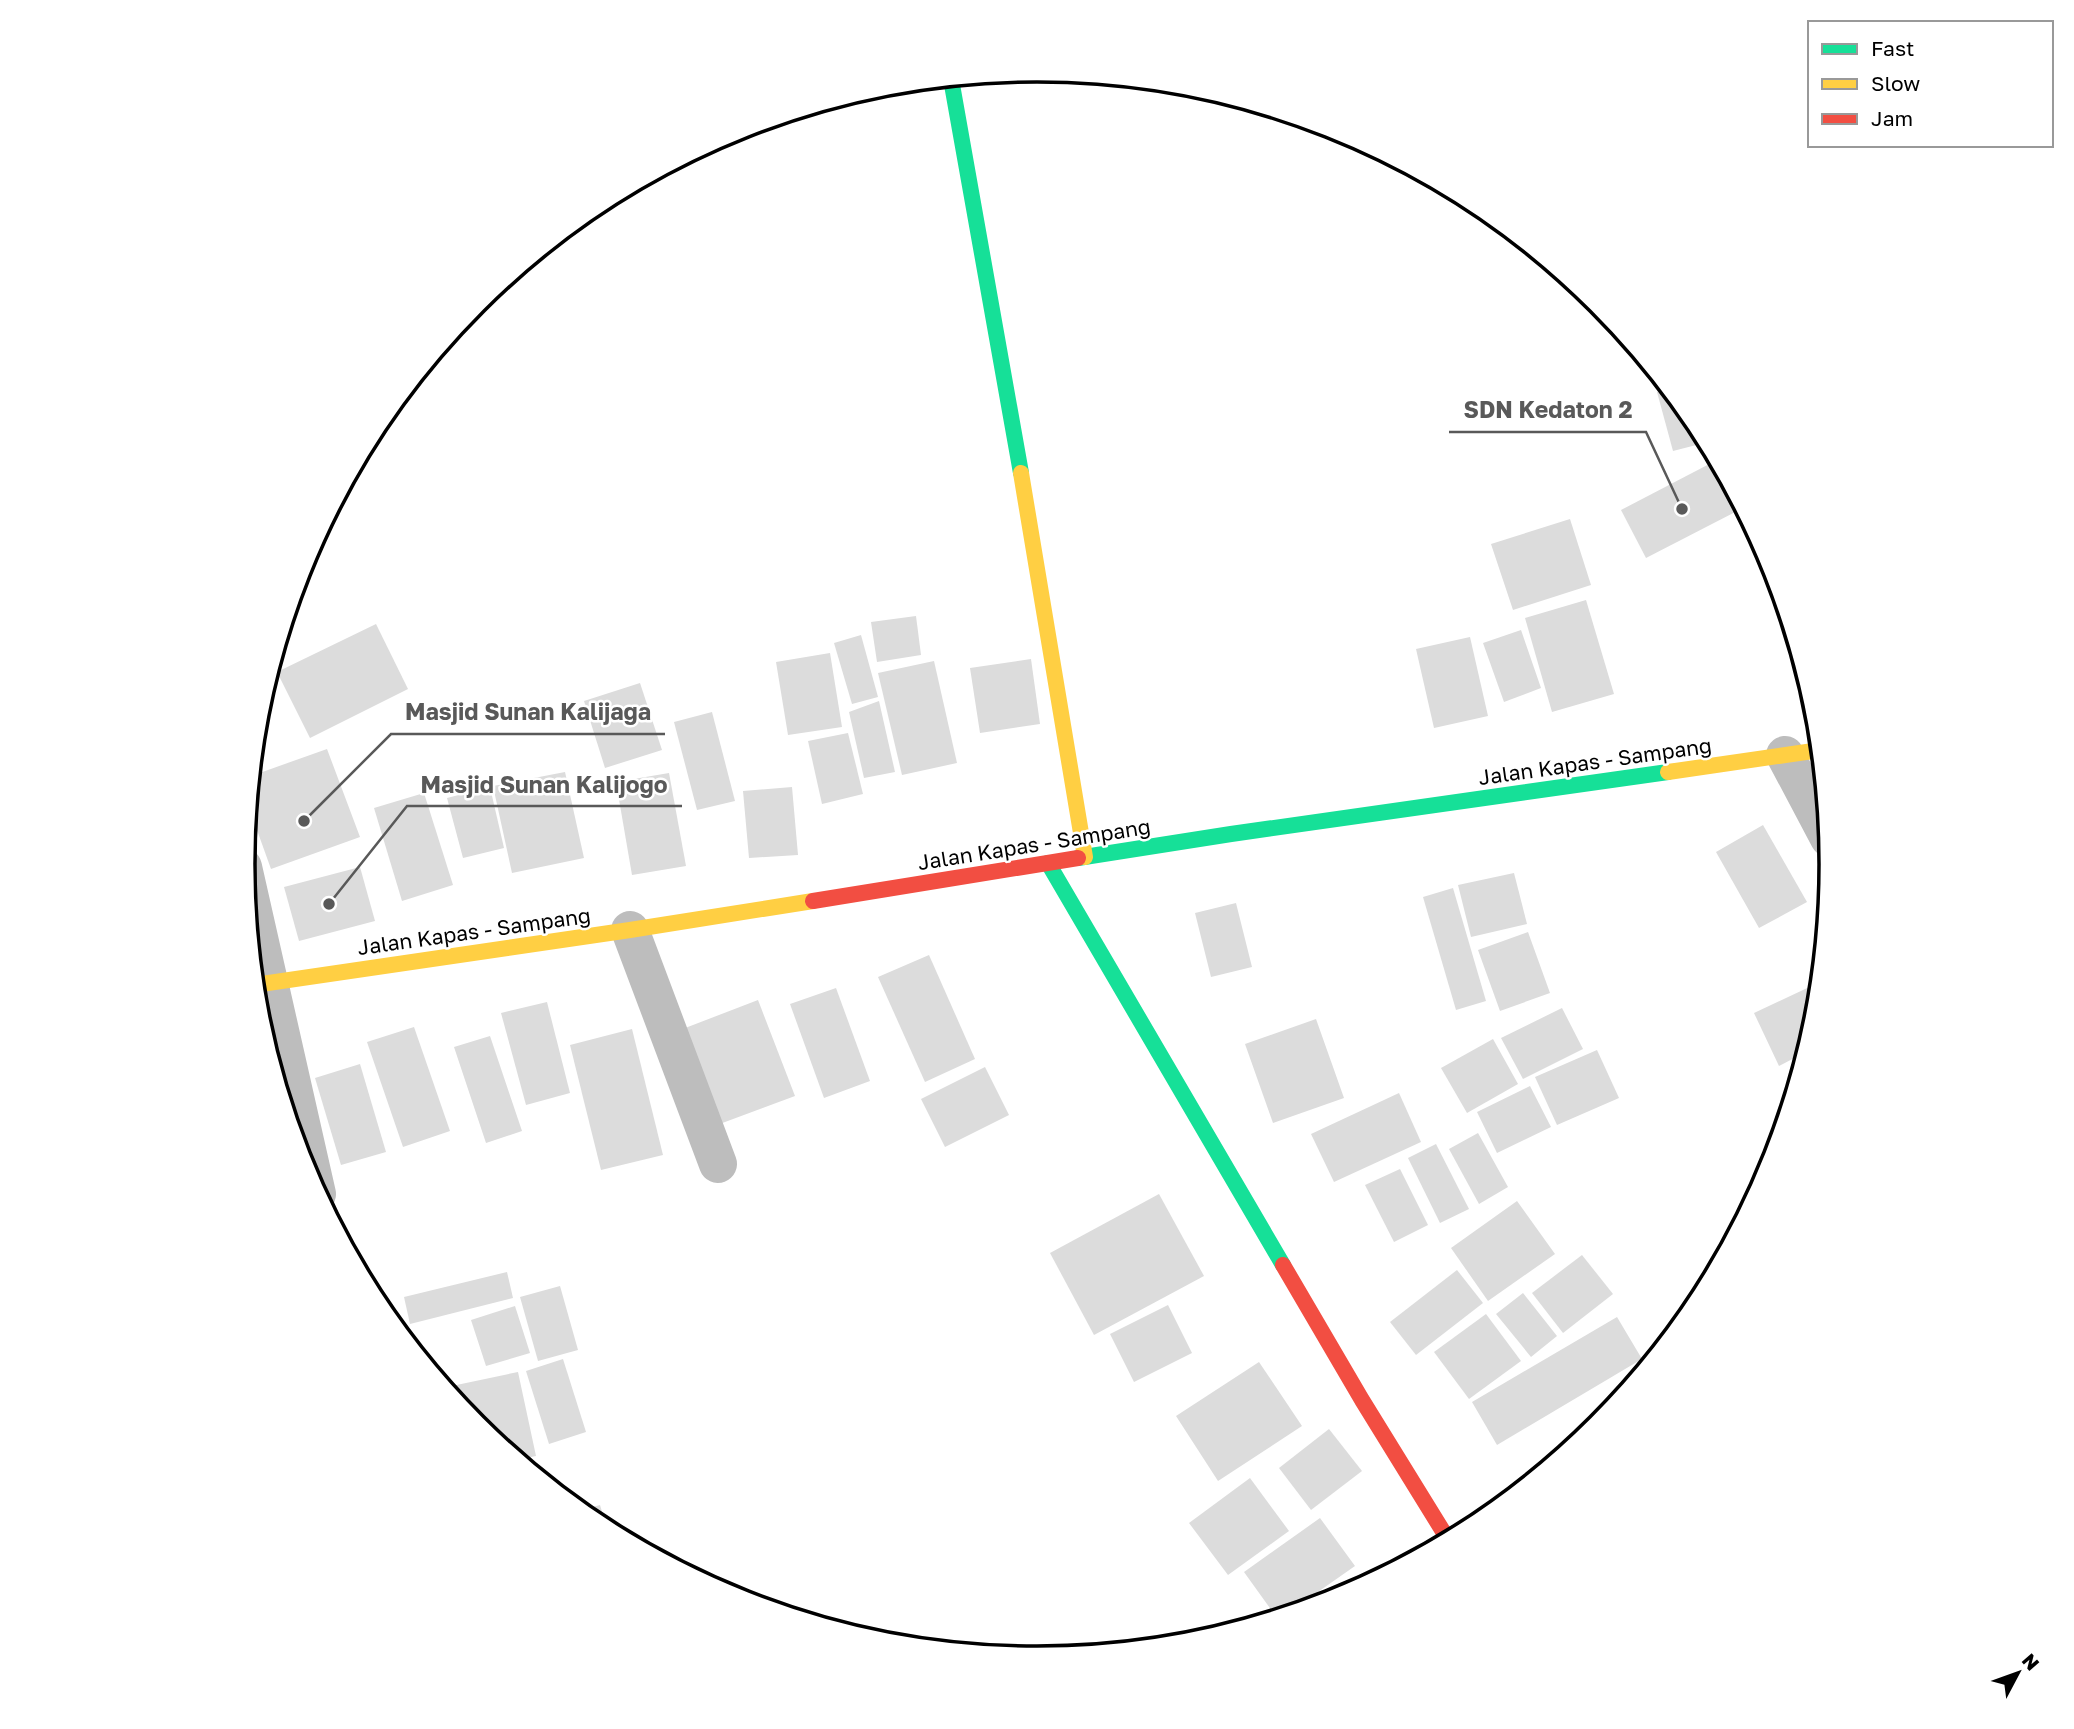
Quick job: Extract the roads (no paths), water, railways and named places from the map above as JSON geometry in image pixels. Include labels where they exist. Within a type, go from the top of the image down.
[{"type":"street","points":[[952,87],[1085,857]]},
{"type":"street","points":[[1803,752],[1816,796]]},
{"type":"street","name":"Jalan Kapas - Sampang","points":[[264,983],[630,930],[1231,834],[1803,752]]},
{"type":"street","points":[[1048,863],[1362,1400],[1444,1532]]},
{"type":"street","points":[[630,930],[718,1164]]},
{"type":"street","points":[[270,1017],[297,1119]]},
{"type":"place","name":"SDN Kedaton 2","points":[[1682,509]]},
{"type":"place","name":"Masjid Sunan Kalijaga","points":[[304,821]]},
{"type":"place","name":"Masjid Sunan Kalijogo","points":[[329,904]]}]
